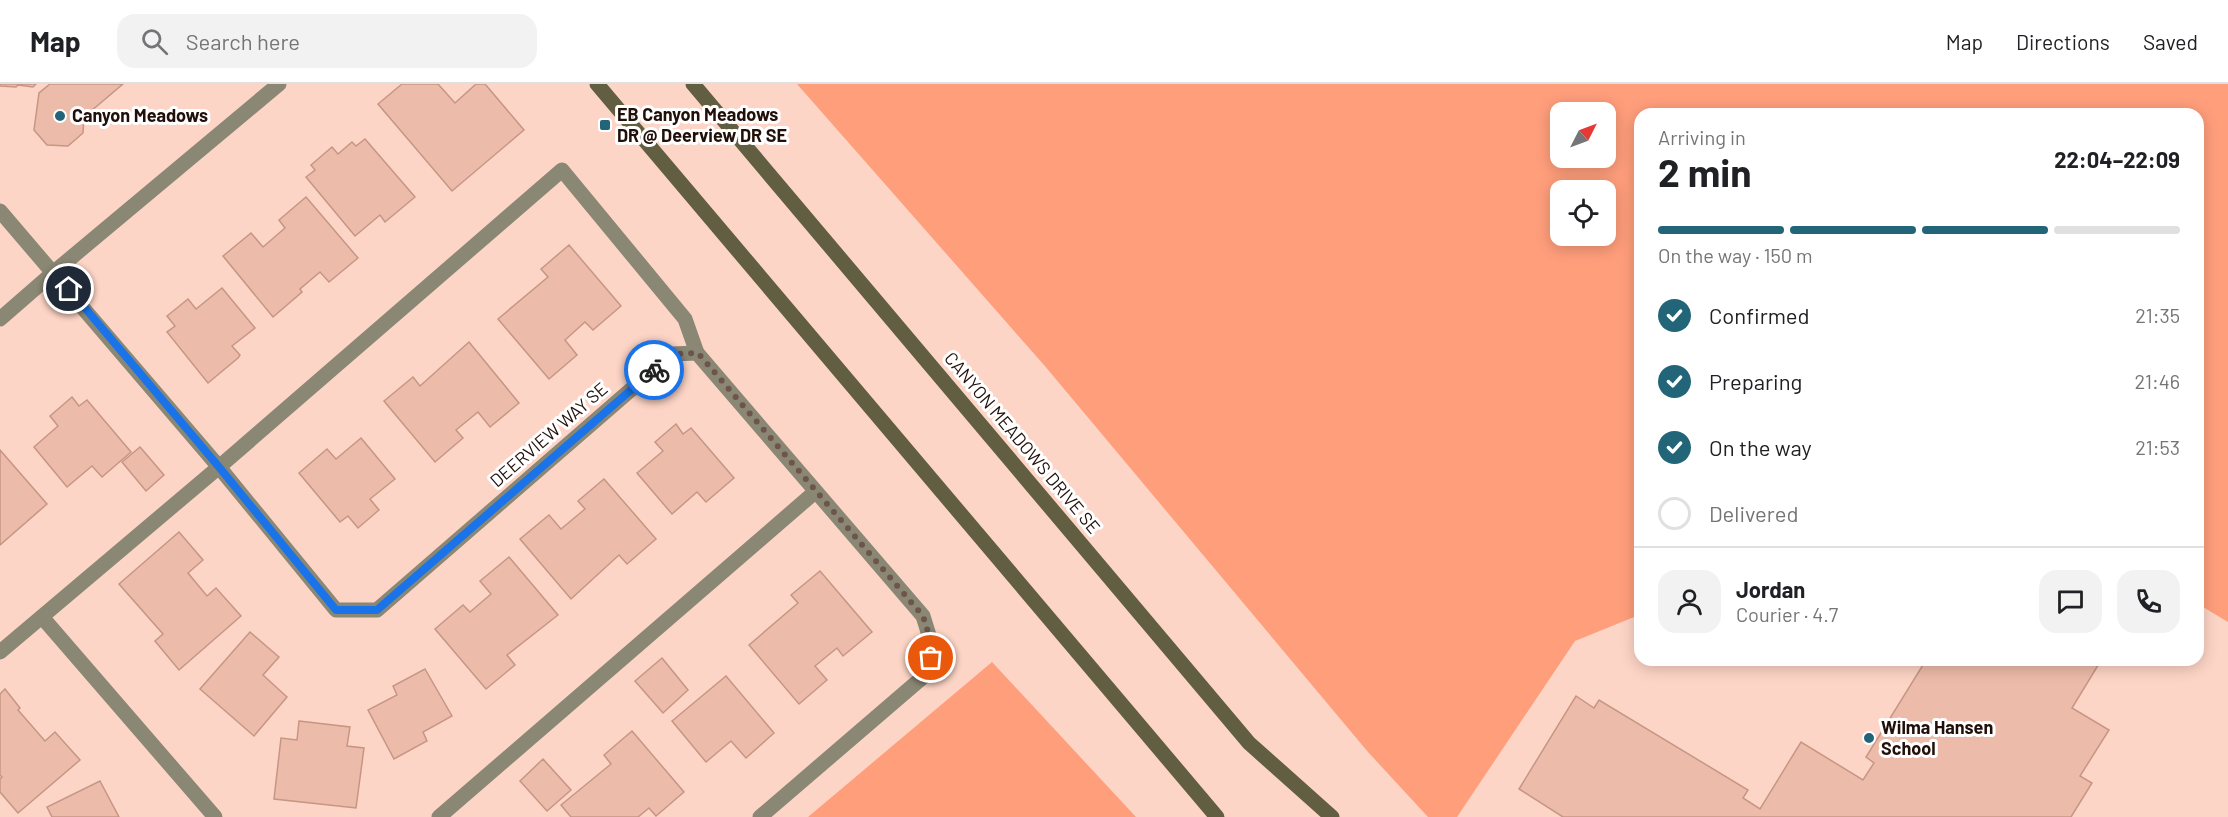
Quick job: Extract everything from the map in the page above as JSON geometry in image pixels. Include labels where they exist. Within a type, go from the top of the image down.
[{"type":"street","points":[[0,319],[279,84]]},
{"type":"street","points":[[597,84],[1217,817]]},
{"type":"street","name":"CANYON MEADOWS DRIVE SE","points":[[693,84],[1249,742],[1332,817]]},
{"type":"street","points":[[0,652],[219,467],[562,170],[685,319],[698,353],[923,616],[932,645],[930,671],[760,817]]},
{"type":"street","name":"DEERVIEW WAY SE","points":[[0,211],[219,467],[336,610],[377,610],[672,354],[698,353]]},
{"type":"street","points":[[439,817],[815,492]]},
{"type":"street","points":[[42,617],[215,817]]},
{"type":"shaded area","points":[[797,84],[2228,84],[2228,622],[2204,608],[2204,108],[1634,108],[1634,617],[1575,641],[1457,817],[1428,817],[1368,752],[1044,365]]},
{"type":"shaded area","points":[[992,662],[1136,817],[808,817]]},
{"type":"building","name":"Canyon Meadows","points":[[0,84],[36,84],[33,87],[18,85],[16,87],[0,86]]},
{"type":"building","name":"Canyon Meadows","points":[[50,84],[123,84],[84,117],[83,133],[68,146],[47,145],[34,130],[39,93]]},
{"type":"building","points":[[402,84],[438,84],[455,103],[476,84],[485,84],[524,130],[452,191],[378,104]]},
{"type":"building","points":[[365,139],[415,197],[385,222],[380,215],[355,236],[306,177],[315,170],[311,165],[332,147],[338,154],[352,142],[356,146]]},
{"type":"building","points":[[306,197],[358,258],[329,282],[320,272],[300,289],[302,292],[273,317],[223,256],[251,233],[263,247],[285,228],[279,220]]},
{"type":"building","points":[[569,245],[621,306],[593,330],[585,322],[565,340],[577,355],[549,379],[498,319],[548,277],[541,269]]},
{"type":"building","points":[[222,288],[255,328],[232,346],[240,355],[238,358],[208,383],[167,332],[175,326],[167,316],[188,299],[196,309]]},
{"type":"building","points":[[469,342],[519,403],[490,427],[478,412],[456,430],[463,438],[435,462],[384,401],[413,377],[420,386]]},
{"type":"building","points":[[72,397],[79,406],[87,400],[131,452],[102,477],[92,466],[67,487],[34,447],[58,426],[50,416]]},
{"type":"building","points":[[676,424],[683,434],[691,428],[734,478],[706,502],[697,492],[672,514],[637,473],[663,451],[655,442]]},
{"type":"building","points":[[361,438],[395,479],[370,499],[379,510],[358,528],[348,516],[340,522],[299,473],[327,449],[336,459]]},
{"type":"building","points":[[140,447],[164,475],[146,491],[122,462]]},
{"type":"building","points":[[0,450],[47,504],[0,545]]},
{"type":"building","points":[[604,479],[656,539],[627,564],[619,555],[571,599],[520,539],[549,515],[561,529],[585,509],[578,501]]},
{"type":"building","points":[[179,532],[203,560],[188,573],[207,596],[216,588],[241,616],[179,670],[155,641],[163,634],[119,584]]},
{"type":"building","points":[[509,557],[558,615],[507,655],[515,665],[486,689],[435,629],[463,605],[470,612],[491,594],[480,581]]},
{"type":"building","points":[[820,571],[872,632],[843,656],[837,648],[815,666],[827,680],[799,704],[749,645],[798,603],[791,595]]},
{"type":"building","points":[[250,632],[279,657],[263,675],[287,697],[254,736],[200,689]]},
{"type":"building","points":[[662,658],[688,690],[663,713],[635,681]]},
{"type":"building","points":[[1922,666],[2098,666],[2072,708],[2109,730],[2080,776],[2092,783],[2071,817],[1563,817],[1519,789],[1576,696],[1594,708],[1599,700],[1748,790],[1743,798],[1760,809],[1801,742],[1863,780],[1874,763],[1866,757]]},
{"type":"building","points":[[425,669],[452,716],[423,732],[427,741],[394,759],[368,710],[397,695],[393,686]]},
{"type":"building","points":[[726,676],[774,733],[746,758],[731,741],[706,762],[672,721]]},
{"type":"building","points":[[5,689],[20,708],[18,710],[45,741],[55,732],[80,760],[18,813],[0,792],[2,777],[0,775],[0,694]]},
{"type":"building","points":[[299,721],[350,727],[347,746],[364,748],[356,808],[274,799],[281,738],[297,740]]},
{"type":"building","points":[[632,731],[684,792],[656,816],[649,808],[638,817],[571,817],[561,805],[611,764],[604,755]]},
{"type":"building","points":[[543,759],[571,790],[547,811],[520,781]]},
{"type":"building","points":[[100,781],[119,817],[52,817],[47,807]]},
{"type":"way so far","points":[[654,370],[672,354],[698,353],[923,616],[932,645],[931,658]]},
{"type":"place","name":"Canyon Meadows","points":[[60,116]]},
{"type":"place","name":"EB Canyon Meadows DR @ Deerview DR SE","points":[[605,125]]},
{"type":"place","name":"Wilma Hansen School","points":[[1869,738]]},
{"type":"route","points":[[69,289],[336,610],[377,610],[654,370]]}]
